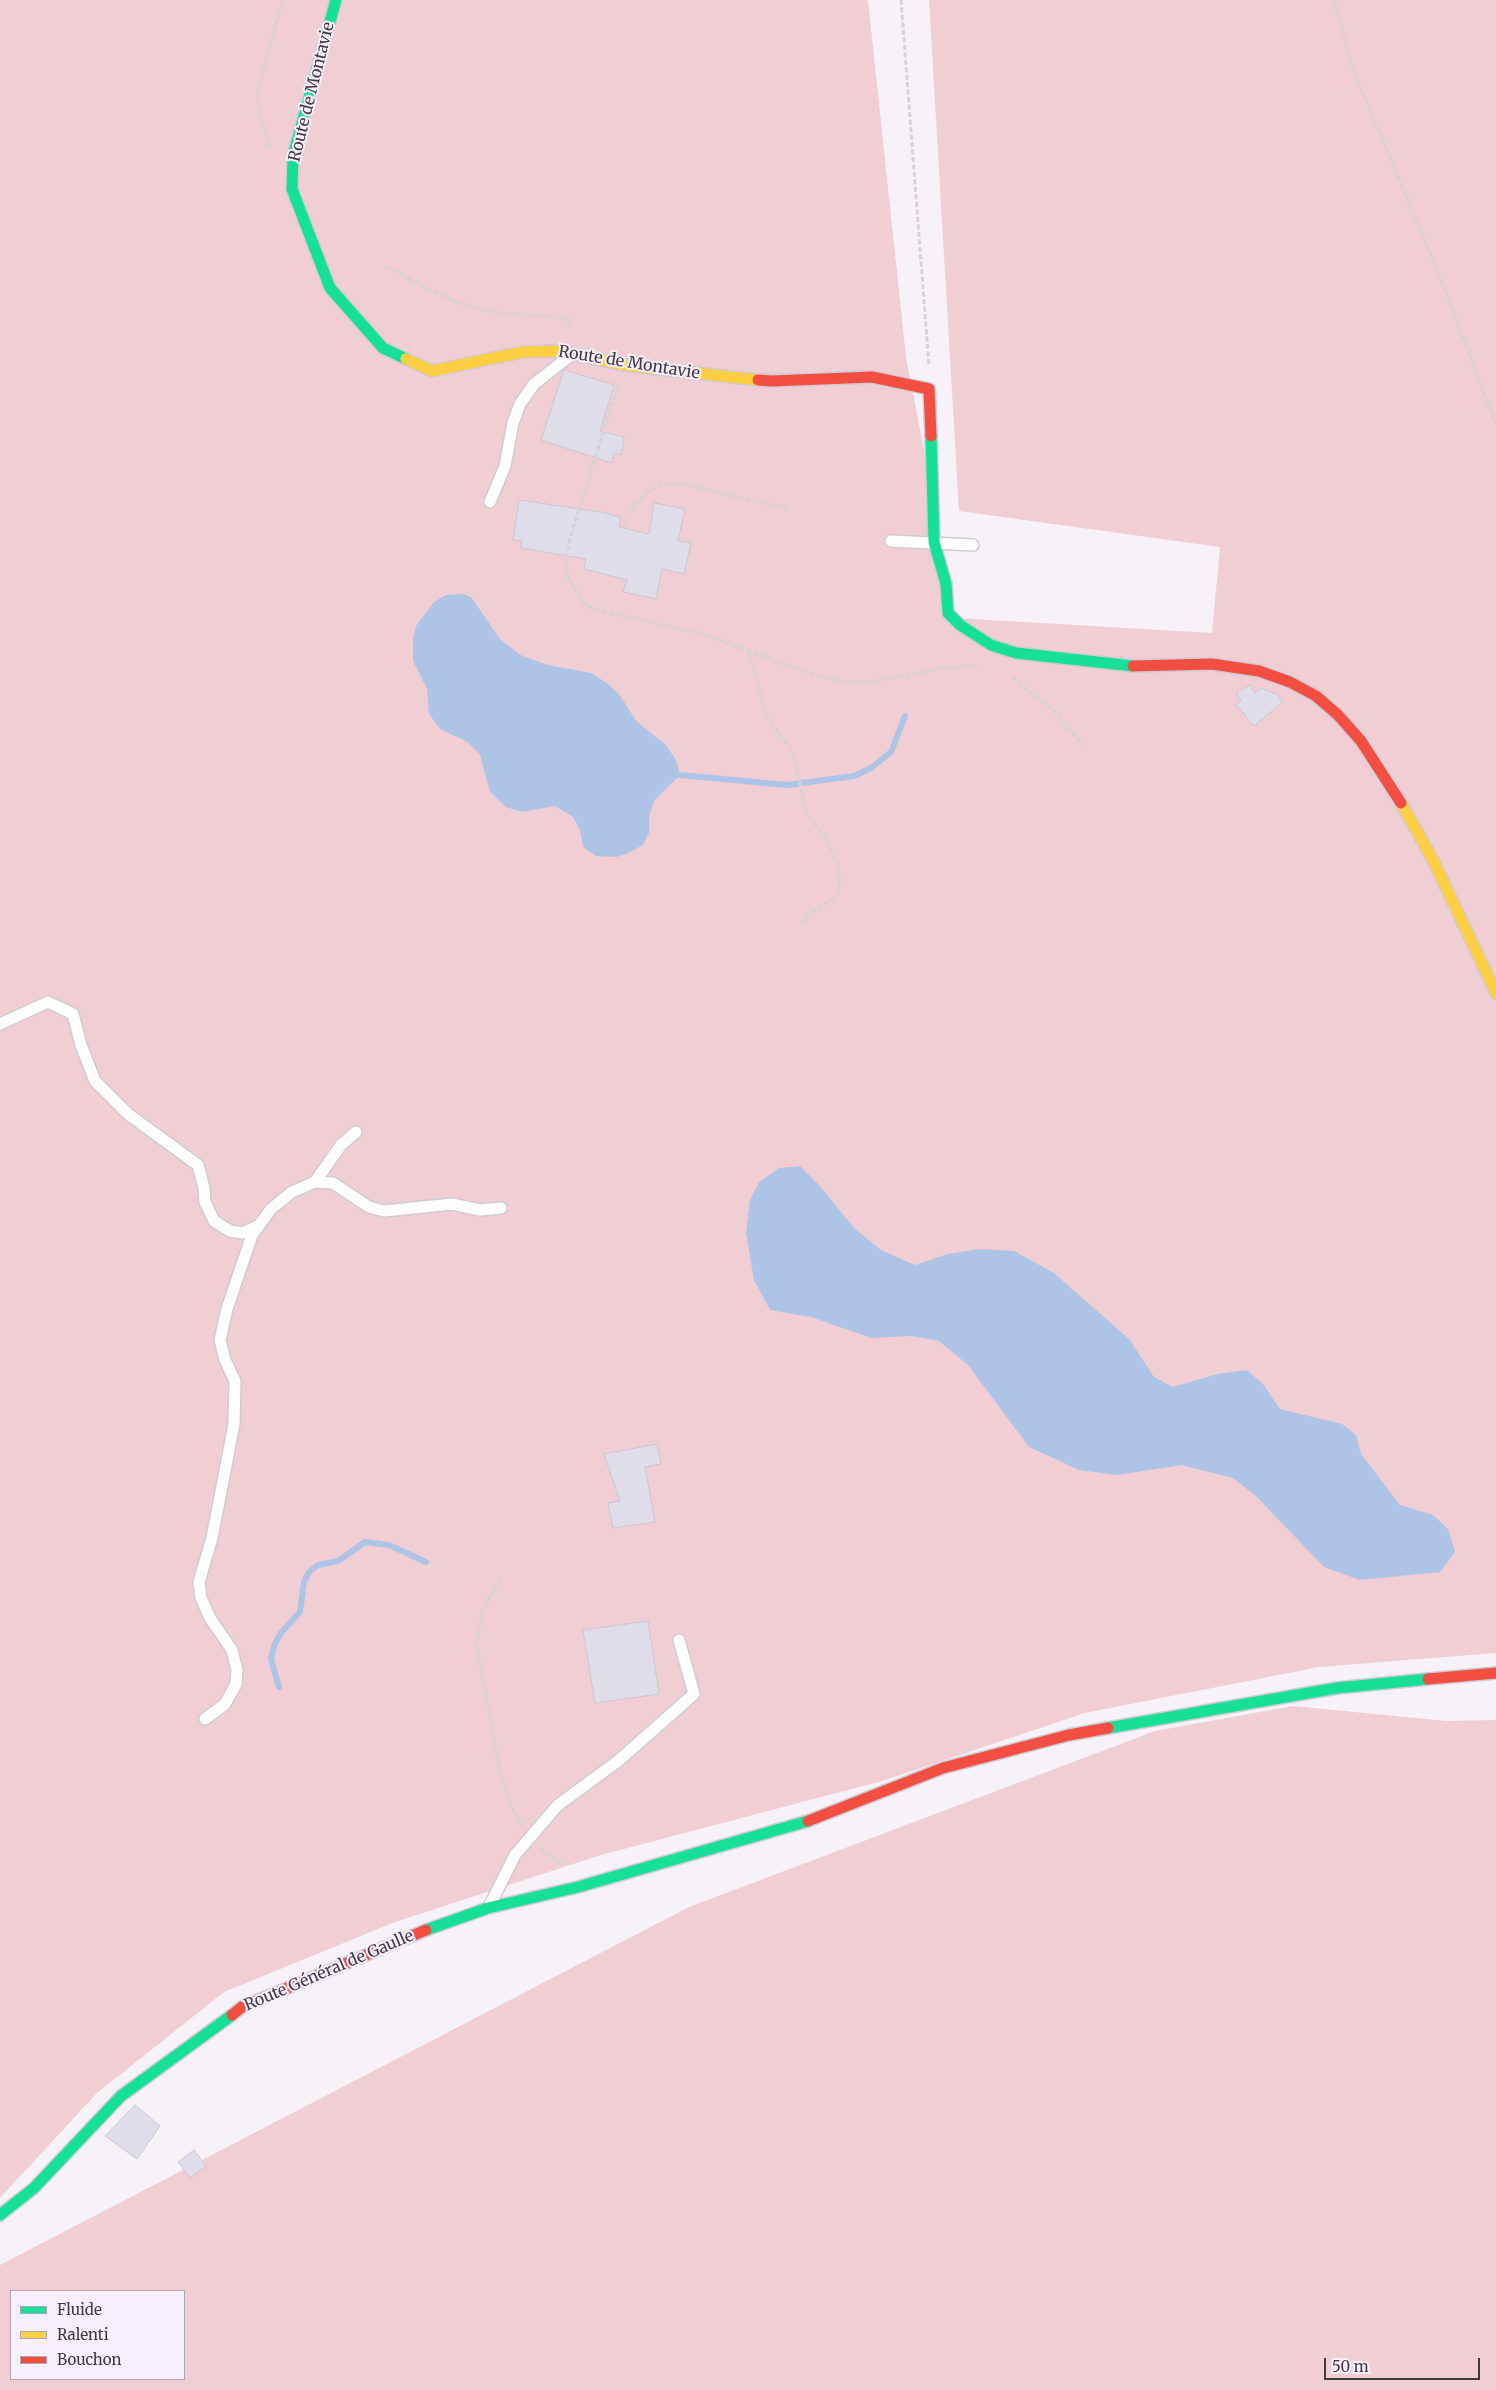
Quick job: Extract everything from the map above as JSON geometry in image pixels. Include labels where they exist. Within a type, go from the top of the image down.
[{"type":"street","name":"Route de Montavie","points":[[336,0],[293,156],[292,189],[330,288],[383,348],[432,371],[522,352],[560,351],[624,365],[717,376],[772,381],[872,377],[929,389]]},
{"type":"street","points":[[929,389],[934,542],[946,584],[948,613],[974,636],[991,645],[1016,653],[1123,666],[1212,664],[1259,671],[1290,682],[1316,696],[1338,715],[1361,741],[1394,790],[1433,860],[1496,993]]},
{"type":"street","name":"Route Général de Gaulle","points":[[0,2214],[34,2188],[121,2096],[242,2007],[404,1938],[488,1908],[578,1887],[794,1827],[943,1768],[1069,1735],[1337,1688],[1496,1673]]},
{"type":"lane","points":[[490,502],[505,466],[513,424],[520,404],[534,384],[573,353]]},
{"type":"lane","points":[[891,541],[973,545]]},
{"type":"lane","points":[[0,1024],[48,1002],[73,1014],[81,1045],[95,1080],[128,1114],[198,1165],[204,1188],[205,1202],[214,1221],[230,1231],[242,1233],[259,1225]]},
{"type":"lane","points":[[315,1182],[341,1146],[356,1132]]},
{"type":"lane","points":[[205,1719],[225,1704],[236,1684],[237,1670],[232,1650],[210,1618],[201,1598],[200,1582],[212,1538],[234,1424],[235,1381],[225,1360],[220,1340],[241,1262],[252,1235],[271,1210],[292,1192],[315,1182],[333,1183],[369,1207],[384,1211],[452,1204],[480,1210],[501,1208]]},
{"type":"lane","points":[[488,1908],[515,1855],[558,1805],[618,1761],[694,1694],[679,1640]]},
{"type":"path","points":[[270,149],[260,110],[258,88],[283,0]]},
{"type":"path","points":[[901,0],[928,354],[929,389]]},
{"type":"path","points":[[1334,0],[1353,68],[1443,284],[1496,425]]},
{"type":"path","points":[[625,525],[634,506],[646,493],[662,484],[681,484],[789,510]]},
{"type":"path","points":[[570,538],[566,562],[568,578],[586,605],[600,612],[700,633],[814,675],[839,681],[862,683],[945,668],[981,666]]},
{"type":"path","points":[[748,651],[754,666],[765,714],[793,753],[807,815],[831,848],[837,864],[840,882],[839,891],[831,900],[811,913],[801,924]]},
{"type":"path","points":[[1008,674],[1054,711],[1083,745]]},
{"type":"path","points":[[501,1577],[484,1609],[476,1642],[499,1766],[509,1802],[529,1839],[565,1866]]},
{"type":"shaded area","points":[[0,0],[868,0],[906,357],[956,618],[1212,633],[1220,547],[959,511],[929,0],[1496,0],[1496,1653],[1319,1667],[1085,1713],[882,1781],[601,1855],[395,1922],[224,1992],[97,2093],[0,2198]]},
{"type":"shaded area","points":[[1293,1706],[1447,1721],[1496,1720],[1496,2390],[0,2390],[0,2265],[689,1907],[1155,1731]]},
{"type":"water","points":[[463,594],[471,597],[500,639],[522,656],[548,665],[591,673],[619,694],[637,722],[665,744],[676,760],[680,775],[654,801],[649,817],[649,833],[643,845],[616,857],[596,856],[583,847],[580,830],[573,817],[555,806],[522,812],[506,807],[490,792],[480,755],[468,742],[440,729],[429,714],[427,689],[413,661],[413,639],[416,626],[434,602],[446,595]]},
{"type":"water","points":[[800,1166],[820,1186],[854,1228],[881,1250],[915,1265],[948,1254],[980,1249],[1014,1251],[1054,1273],[1130,1340],[1154,1377],[1173,1387],[1217,1374],[1247,1370],[1263,1384],[1280,1409],[1342,1424],[1356,1435],[1361,1454],[1400,1505],[1433,1515],[1448,1529],[1455,1552],[1440,1572],[1360,1580],[1324,1567],[1256,1496],[1233,1478],[1182,1465],[1117,1475],[1079,1470],[1029,1447],[968,1365],[939,1341],[911,1336],[871,1338],[811,1317],[770,1310],[754,1280],[746,1233],[750,1200],[759,1182],[779,1168]]},
{"type":"building","points":[[564,370],[614,385],[600,431],[624,437],[621,455],[614,453],[612,463],[541,440]]},
{"type":"building","points":[[519,500],[601,512],[620,517],[619,527],[649,534],[654,503],[685,509],[678,541],[691,543],[684,574],[662,569],[656,599],[623,592],[627,580],[584,569],[586,559],[521,548],[522,541],[513,540]]},
{"type":"building","points":[[1250,685],[1255,693],[1261,688],[1276,694],[1283,702],[1254,726],[1236,705],[1241,701],[1236,693]]},
{"type":"building","points":[[657,1444],[661,1464],[645,1467],[655,1522],[613,1528],[608,1503],[620,1501],[604,1454]]},
{"type":"building","points":[[648,1621],[659,1694],[595,1703],[583,1630]]},
{"type":"building","points":[[135,2105],[160,2126],[137,2159],[105,2136]]},
{"type":"building","points":[[194,2150],[206,2166],[190,2178],[178,2162]]},
{"type":"waterway","points":[[680,775],[787,785],[854,776],[871,768],[891,752],[905,716]]},
{"type":"waterway","points":[[279,1687],[271,1659],[274,1646],[280,1634],[300,1612],[304,1582],[309,1572],[318,1565],[338,1561],[365,1542],[389,1545],[426,1562]]},
{"type":"traffic: fast","points":[[336,0],[293,156],[292,189],[330,288],[383,348],[406,359]]},
{"type":"traffic: fast","points":[[931,436],[934,542],[946,584],[948,613],[960,625],[991,645],[1016,653],[1133,666]]},
{"type":"traffic: fast","points":[[1108,1728],[1337,1688],[1428,1679]]},
{"type":"traffic: fast","points":[[426,1930],[488,1908],[578,1887],[808,1821]]},
{"type":"traffic: fast","points":[[0,2215],[34,2188],[121,2096],[232,2015]]},
{"type":"traffic: slow","points":[[406,359],[432,371],[522,352],[560,351],[624,365],[758,380]]},
{"type":"traffic: slow","points":[[1401,803],[1433,860],[1496,993]]},
{"type":"traffic: jam","points":[[758,380],[872,377],[929,389],[931,436]]},
{"type":"traffic: jam","points":[[1133,666],[1212,664],[1259,671],[1290,682],[1316,696],[1338,715],[1361,741],[1401,803]]},
{"type":"traffic: jam","points":[[1428,1679],[1496,1673]]},
{"type":"traffic: jam","points":[[808,1821],[943,1768],[1069,1735],[1108,1728]]},
{"type":"traffic: jam","points":[[232,2015],[242,2007],[426,1930]]}]
